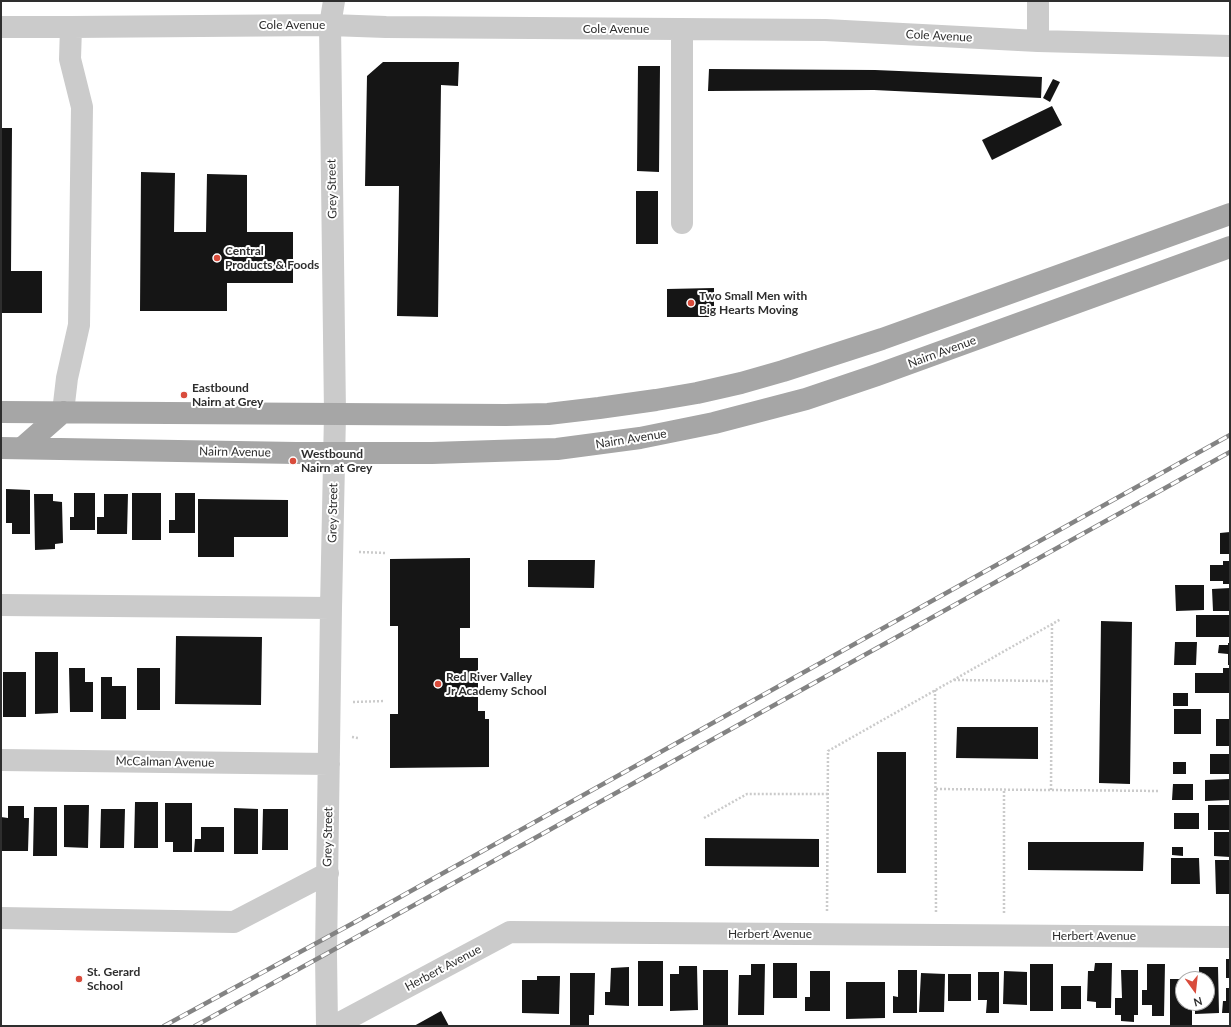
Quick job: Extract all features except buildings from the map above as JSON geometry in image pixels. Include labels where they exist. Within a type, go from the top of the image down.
[{"type":"main road","points":[[1,412],[506,415],[548,414],[656,400],[742,383],[882,339],[1230,214]]},
{"type":"main road","name":"Nairn Avenue","points":[[1,448],[296,453],[432,453],[558,449],[640,438],[714,423],[806,399],[877,375],[1230,247]]},
{"type":"main road","points":[[22,448],[63,412]]},
{"type":"street","name":"Grey Street","points":[[327,1026],[326,954],[335,414],[330,25],[334,1]]},
{"type":"street","points":[[1038,1],[1038,41]]},
{"type":"street","name":"Cole Avenue","points":[[1,27],[330,25],[394,28],[825,30],[1038,41],[1230,46]]},
{"type":"street","points":[[63,412],[67,378],[79,325],[82,107],[70,59],[71,27]]},
{"type":"street","points":[[682,29],[682,223]]},
{"type":"street","points":[[1,605],[331,608]]},
{"type":"street","name":"McCalman Avenue","points":[[1,760],[329,764]]},
{"type":"street","points":[[1,918],[234,922],[328,872]]},
{"type":"street","name":"Herbert Avenue","points":[[334,1026],[510,932],[1230,937]]},
{"type":"path","points":[[359,552],[386,553]]},
{"type":"path","points":[[827,913],[828,751],[1061,619]]},
{"type":"path","points":[[1051,790],[1052,624]]},
{"type":"path","points":[[953,680],[1052,682]]},
{"type":"path","points":[[935,690],[936,914]]},
{"type":"path","points":[[330,701],[385,701]]},
{"type":"path","points":[[936,789],[1160,791]]},
{"type":"path","points":[[1004,790],[1004,916]]},
{"type":"path","points":[[704,818],[747,794],[828,794]]},
{"type":"railway","points":[[164,1026],[357,921],[1230,435]]},
{"type":"railway","points":[[195,1026],[1230,452]]},
{"type":"place","name":"Central Products & Foods","points":[[217,258]]},
{"type":"place","name":"Two Small Men with Big Hearts Moving","points":[[691,303]]},
{"type":"place","name":"Eastbound Nairn at Grey","points":[[184,395]]},
{"type":"place","name":"Westbound Nairn at Grey","points":[[293,461]]},
{"type":"place","name":"Red River Valley Jr Academy School","points":[[438,684]]},
{"type":"place","name":"St. Gerard School","points":[[79,979]]}]
